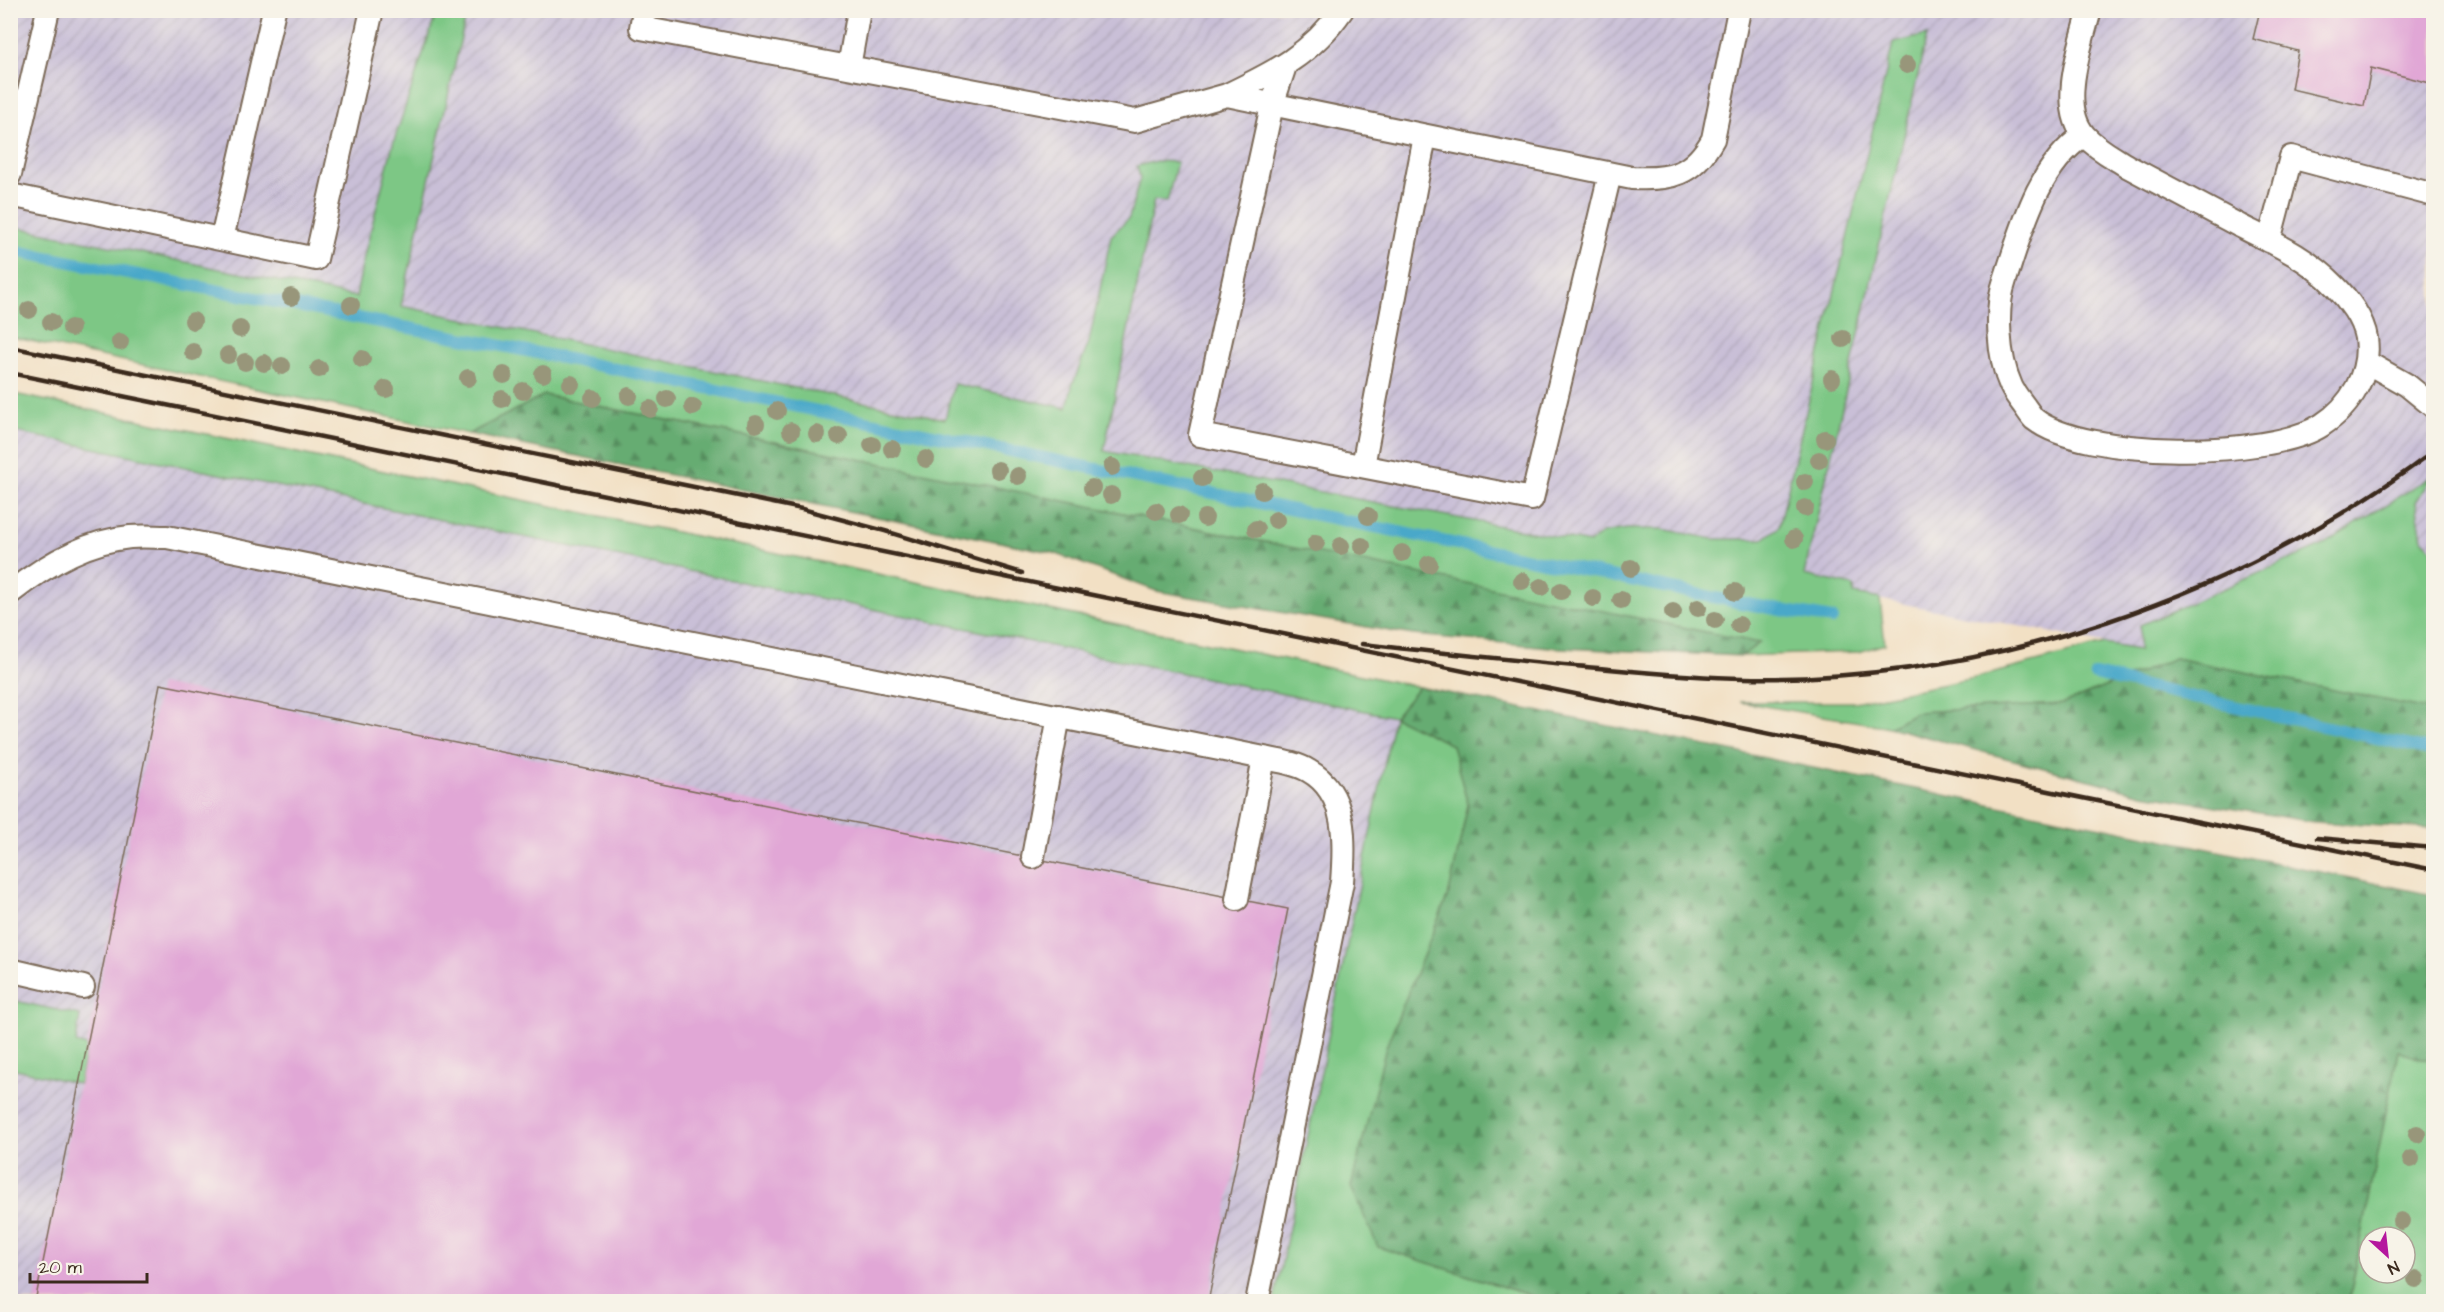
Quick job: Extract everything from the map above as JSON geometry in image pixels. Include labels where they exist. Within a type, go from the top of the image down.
[{"type":"lane","points":[[10,174],[48,10]]},
{"type":"lane","points":[[222,239],[274,10]]},
{"type":"lane","points":[[10,195],[316,259],[372,10]]},
{"type":"lane","points":[[644,10],[641,27],[1135,121],[1227,95],[1285,66],[1304,52],[1342,10]]},
{"type":"lane","points":[[849,67],[859,10]]},
{"type":"lane","points":[[1227,95],[1610,174],[1657,179],[1678,174],[1703,157],[1713,139],[1739,10]]},
{"type":"lane","points":[[2084,135],[2062,153],[2044,177],[2000,292],[2000,339],[2004,366],[2011,387],[2033,419],[2081,439],[2123,447],[2226,450],[2287,440],[2321,426],[2343,408],[2359,386],[2366,363],[2366,337],[2355,310],[2335,286],[2306,260],[2127,166],[2103,152],[2084,135],[2075,116],[2074,74],[2090,10]]},
{"type":"lane","points":[[1285,66],[1272,105],[1200,435],[1532,499],[1610,174]]},
{"type":"lane","points":[[1363,466],[1425,136]]},
{"type":"lane","points":[[2269,241],[2291,157],[2433,195]]},
{"type":"lane","points":[[2366,363],[2407,385],[2433,406]]},
{"type":"lane","points":[[10,592],[32,575],[97,544],[129,537],[167,537],[1059,716],[1264,758],[1310,771],[1325,784],[1338,808],[1344,848],[1337,911],[1257,1302]]},
{"type":"lane","points":[[1033,857],[1059,716]]},
{"type":"lane","points":[[1237,898],[1264,758]]},
{"type":"lane","points":[[10,970],[83,987]]},
{"type":"shaded area","points":[[11,11],[2433,11],[2433,710],[2029,628],[1066,443],[11,226]]},
{"type":"shaded area","points":[[10,431],[1394,717],[1274,1301],[11,1301]]},
{"type":"green space","points":[[437,11],[467,11],[401,306],[945,419],[954,384],[1067,408],[1072,386],[1089,342],[1111,236],[1129,218],[1140,178],[1137,166],[1156,161],[1177,162],[1167,202],[1154,200],[1104,451],[1590,543],[1602,533],[1627,529],[1662,529],[1713,539],[1763,539],[1779,527],[1893,43],[1927,35],[1804,575],[1854,586],[1854,594],[1880,599],[1885,644],[1859,652],[1742,656],[1758,643],[545,395],[469,434],[11,337],[11,226],[356,297],[364,256],[393,144]]},
{"type":"green space","points":[[10,393],[1419,687],[1395,717],[1452,745],[1468,805],[1449,893],[1386,1047],[1378,1247],[1548,1301],[1274,1301],[1394,717],[11,431]]},
{"type":"green space","points":[[544,395],[1759,643],[1742,656],[1561,648],[1413,635],[1156,591],[1054,553],[469,434]]},
{"type":"green space","points":[[2432,476],[2416,502],[2422,539],[2433,550],[2433,710],[2175,658],[2063,704],[1916,712],[1889,727],[1740,702],[1854,702],[1975,678],[2104,644],[2139,650],[2140,625],[2321,546]]},
{"type":"green space","points":[[2175,658],[2433,710],[2433,829],[2314,822],[2142,794],[1889,727],[1916,712],[2063,704]]},
{"type":"green space","points":[[1419,687],[2433,895],[2433,1061],[2398,1051],[2364,1225],[2357,1225],[2357,1260],[2349,1301],[1548,1301],[1378,1247],[1351,1187],[1386,1047],[1449,893],[1468,805],[1452,745],[1394,717]]},
{"type":"green space","points":[[11,1000],[80,1015],[76,1043],[87,1046],[79,1084],[11,1068]]},
{"type":"green space","points":[[2398,1050],[2433,1061],[2433,1301],[2349,1302],[2357,1261],[2357,1285],[2417,1285],[2417,1225],[2364,1225]]},
{"type":"building","points":[[2260,10],[2434,10],[2434,84],[2371,68],[2364,106],[2291,89],[2298,51],[2253,39]]},
{"type":"building","points":[[160,684],[1288,909],[1208,1302],[35,1302]]},
{"type":"waterway","points":[[10,250],[558,357],[1736,602],[1832,619]]},
{"type":"waterway","points":[[2095,675],[2434,751]]},
{"type":"railway","points":[[10,347],[802,509],[885,531],[1022,573]]},
{"type":"railway","points":[[10,373],[2434,870]]},
{"type":"railway","points":[[1362,644],[1676,675],[1744,678],[1836,676],[1928,665],[2018,647],[2107,622],[2194,589],[2278,549],[2358,503],[2434,451]]},
{"type":"railway","points":[[2317,838],[2434,848]]}]
